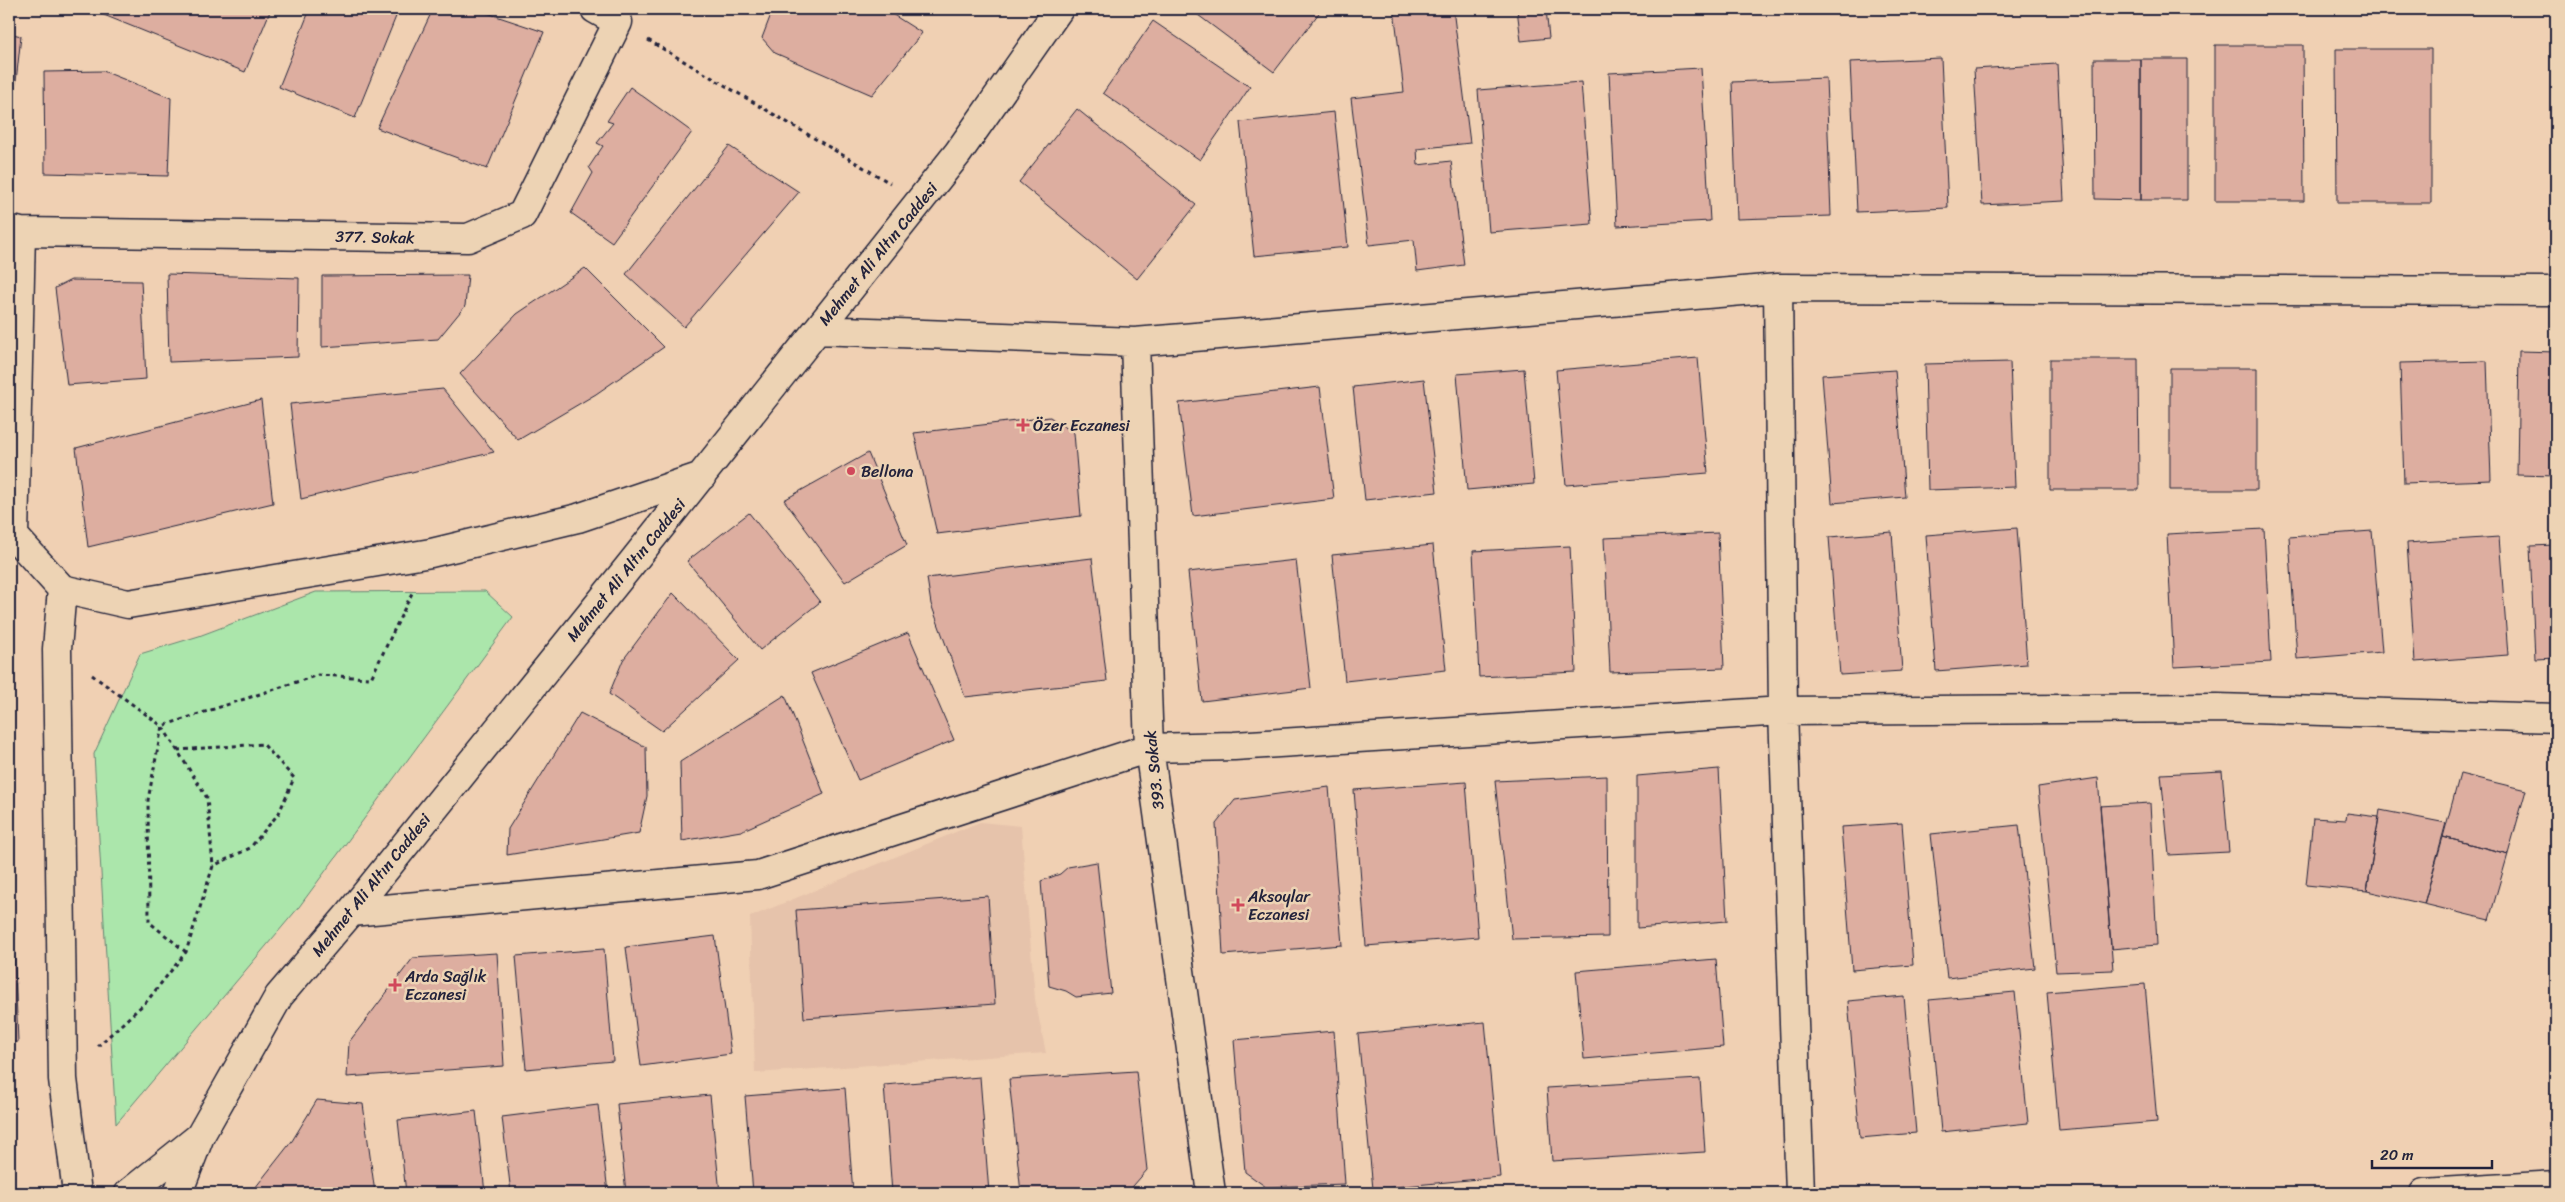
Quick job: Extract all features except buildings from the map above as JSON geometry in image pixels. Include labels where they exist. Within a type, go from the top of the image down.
[{"type":"street","name":"Mehmet Ali Altın Caddesi","points":[[200,1136],[279,996],[351,912],[702,476],[958,153],[1059,9]]},
{"type":"street","name":"377. Sokak","points":[[15,231],[468,238],[522,214],[606,15]]},
{"type":"street","points":[[15,231],[12,535],[62,589],[128,604],[431,553],[578,518],[702,476]]},
{"type":"street","points":[[817,330],[1135,342],[1778,288],[2556,291]]},
{"type":"street","points":[[1778,288],[1783,711],[1800,1193]]},
{"type":"street","name":"393. Sokak","points":[[1135,342],[1149,748],[1211,1193]]},
{"type":"street","points":[[62,589],[57,650],[64,1080],[77,1193]]},
{"type":"street","points":[[351,912],[758,875],[1149,748],[1234,746],[1783,711],[2217,708],[2556,718]]},
{"type":"street","points":[[129,1193],[200,1136]]},
{"type":"street","points":[[178,1193],[200,1136]]},
{"type":"street","points":[[68,1193],[72,1157]]},
{"type":"street","points":[[2424,1193],[2556,1185]]},
{"type":"path","points":[[606,15],[920,201]]},
{"type":"path","points":[[162,726],[318,675],[371,678],[431,553]]},
{"type":"path","points":[[57,650],[162,726],[207,798],[213,866],[186,952],[146,1001],[64,1080]]},
{"type":"path","points":[[162,726],[148,800],[149,922],[186,952]]},
{"type":"path","points":[[177,750],[262,744],[294,778],[279,813],[250,848],[213,866]]},
{"type":"shaded area","points":[[980,822],[1021,826],[1035,999],[1046,1053],[755,1073],[750,917]]},
{"type":"green space","points":[[485,591],[513,617],[299,907],[116,1124],[94,754],[140,654],[199,636],[316,592]]},
{"type":"place","name":"Özer Eczanesi","points":[[1023,425]]},
{"type":"place","name":"Bellona","points":[[851,471]]},
{"type":"place","name":"Aksoylar Eczanesi","points":[[1238,905]]},
{"type":"place","name":"Arda Sağlık Eczanesi","points":[[395,985]]}]
